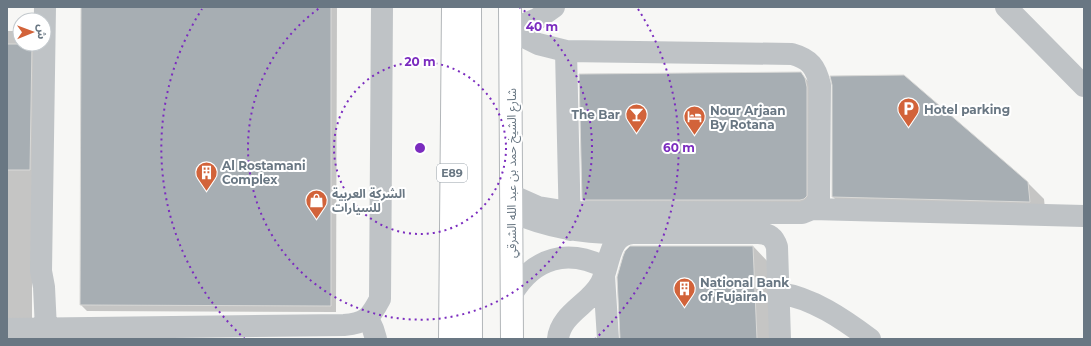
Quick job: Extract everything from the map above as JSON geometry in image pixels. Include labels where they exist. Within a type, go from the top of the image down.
[{"type":"highway","name":"E89","points":[[450,339],[454,7]]},
{"type":"highway","points":[[470,7],[471,339]]},
{"type":"highway","name":"شارع الشيخ حمد بن عبد الله الشرقي","points":[[510,7],[512,339]]},
{"type":"street","points":[[45,7],[41,271],[44,287],[46,329]]},
{"type":"street","points":[[7,329],[344,325],[357,324],[368,318],[380,299],[382,7]]},
{"type":"street","points":[[510,30],[537,19],[554,7]]},
{"type":"street","points":[[1006,7],[1084,86]]},
{"type":"street","points":[[510,30],[538,44],[566,51],[792,54],[803,57],[812,64],[818,74],[820,86],[820,188],[819,200],[812,209]]},
{"type":"street","points":[[566,51],[569,221]]},
{"type":"street","points":[[511,204],[538,222],[802,213],[812,209],[1084,216]]},
{"type":"street","points":[[569,221],[600,233],[768,234],[774,240],[777,248],[780,293],[780,339]]},
{"type":"street","points":[[558,339],[563,323],[592,296],[601,283],[616,241],[626,233]]},
{"type":"street","points":[[512,294],[528,273],[538,265],[551,259],[579,257],[593,261],[605,272],[608,339]]},
{"type":"street","points":[[780,293],[805,299],[824,308],[863,337]]},
{"type":"street","points":[[368,318],[376,339]]},
{"type":"building","name":"Al Rostamani Complex","points":[[81,7],[331,7],[331,306],[80,305]]},
{"type":"building","points":[[7,44],[12,44],[12,52],[32,52],[30,170],[7,170]]},
{"type":"building","name":"Nour Arjaan By Rotana","points":[[801,72],[805,78],[807,87],[807,196],[804,199],[582,200],[579,74]]},
{"type":"building","name":"Hotel parking","points":[[904,75],[1028,182],[1030,202],[832,197],[832,85],[830,76]]},
{"type":"building","name":"National Bank of Fujairah","points":[[630,246],[753,246],[757,339],[620,339],[617,277],[625,251]]},
{"type":"place","name":"Hotel parking","points":[[909,128]]},
{"type":"place","name":"The Bar","points":[[636,134]]},
{"type":"place","name":"Nour Arjaan By Rotana","points":[[695,136]]},
{"type":"place","name":"Al Rostamani Complex","points":[[206,192]]},
{"type":"place","name":"الشركة العربية للسيارات","points":[[316,220]]},
{"type":"place","name":"National Bank of Fujairah","points":[[685,308]]}]
